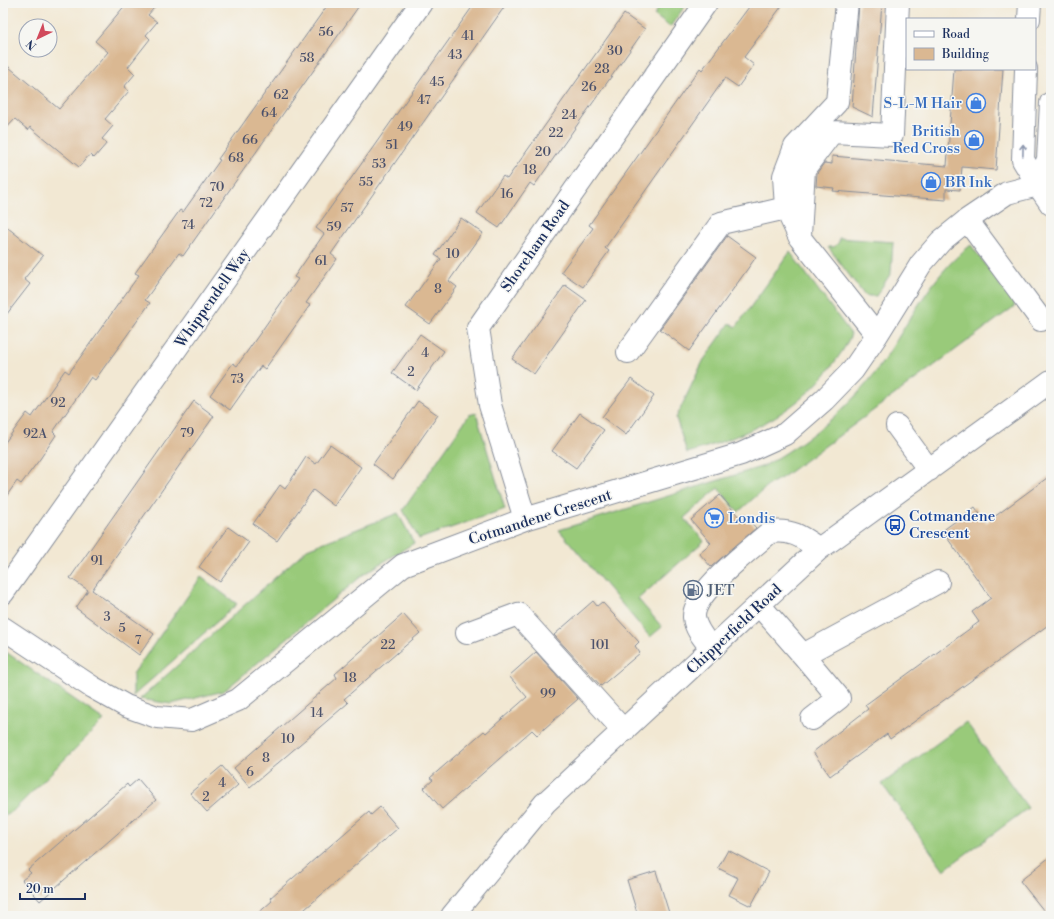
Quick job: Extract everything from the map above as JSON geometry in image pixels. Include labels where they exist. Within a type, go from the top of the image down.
[{"type":"street","name":"Whippendell Way","points":[[3,593],[421,3]]},
{"type":"street","name":"Shoreham Road","points":[[525,519],[490,405],[478,328],[706,3]]},
{"type":"street","points":[[847,3],[837,102],[795,147],[784,176],[786,208],[800,238],[877,335]]},
{"type":"street","points":[[800,238],[804,169],[832,132],[892,135],[898,3]]},
{"type":"street","points":[[1029,18],[1030,3]]},
{"type":"street","points":[[1026,70],[1023,160],[1051,204]]},
{"type":"street","points":[[1038,185],[1048,159],[1051,103]]},
{"type":"street","name":"Cotmandene Crescent","points":[[3,628],[92,687],[126,706],[157,717],[192,720],[238,700],[403,564],[525,519],[741,454],[785,434],[824,400],[853,370],[877,335],[921,264],[941,241],[967,220],[1007,194],[1038,185]]},
{"type":"street","points":[[628,352],[721,223],[786,208]]},
{"type":"street","points":[[967,220],[1041,320]]},
{"type":"street","name":"Chipperfield Road","points":[[452,916],[545,803],[760,606],[819,549],[1051,381]]},
{"type":"street","points":[[897,426],[929,470]]},
{"type":"street","points":[[712,649],[700,633],[694,617],[697,603],[706,590],[770,532],[784,530],[801,536],[819,549]]},
{"type":"street","points":[[803,655],[938,582]]},
{"type":"street","points":[[760,606],[839,698],[812,718]]},
{"type":"street","points":[[467,633],[518,614],[624,731]]},
{"type":"green space","points":[[662,3],[685,3],[685,6],[670,27],[654,15]]},
{"type":"green space","points":[[839,238],[893,242],[891,273],[876,296],[865,296],[828,247],[834,247],[839,242]]},
{"type":"green space","points":[[971,245],[1015,306],[783,477],[770,484],[738,512],[718,488],[684,518],[704,541],[638,599],[662,627],[650,637],[559,530],[764,466],[795,447],[824,425],[851,401],[875,373],[918,305],[942,272]]},
{"type":"green space","points":[[790,252],[851,334],[847,343],[831,367],[817,384],[784,411],[766,422],[728,440],[687,453],[676,418],[703,361],[730,323],[736,327]]},
{"type":"green space","points":[[476,413],[505,509],[419,539],[403,510],[469,415]]},
{"type":"green space","points":[[398,513],[414,543],[364,574],[224,691],[171,704],[140,699],[307,549]]},
{"type":"green space","points":[[201,577],[237,604],[133,696],[133,674]]},
{"type":"green space","points":[[3,650],[104,720],[13,811],[3,816]]},
{"type":"green space","points":[[966,722],[1028,808],[944,870],[882,784]]},
{"type":"building","points":[[127,3],[158,3],[148,15],[157,22],[146,35],[150,39],[128,67],[135,74],[124,87],[129,91],[105,119],[113,126],[102,139],[107,143],[94,158],[90,154],[79,167],[30,127],[28,130],[15,119],[3,132],[3,62],[59,109],[108,52],[95,41]]},
{"type":"building","points":[[329,3],[361,3],[183,256],[179,253],[145,300],[150,303],[95,380],[91,377],[53,432],[56,435],[40,459],[21,484],[17,481],[3,501],[3,445],[27,413],[32,417],[65,370],[69,373],[139,275],[135,273],[180,210],[183,212],[220,160],[218,159]]},
{"type":"building","points":[[475,3],[507,3],[331,254],[337,259],[306,303],[310,305],[265,369],[261,366],[230,410],[210,395],[233,363],[237,366],[298,279],[294,277],[324,234],[316,228]]},
{"type":"building","points":[[752,3],[784,3],[744,57],[754,65],[738,87],[725,78],[605,248],[609,251],[583,287],[561,272],[593,228],[589,225],[700,68],[702,70]]},
{"type":"building","points":[[859,3],[882,3],[873,117],[852,107]]},
{"type":"building","points":[[624,14],[645,29],[534,186],[530,183],[499,228],[477,213],[503,176],[507,179]]},
{"type":"building","points":[[954,70],[1003,70],[996,170],[962,167],[960,190],[946,189],[946,200],[833,191],[834,188],[816,186],[817,173],[824,163],[832,164],[832,156],[947,166]]},
{"type":"building","points":[[461,218],[483,233],[449,281],[457,287],[430,324],[406,307],[441,259],[435,255]]},
{"type":"building","points":[[3,224],[43,256],[24,279],[30,284],[3,319]]},
{"type":"building","points":[[727,236],[756,257],[689,351],[660,329]]},
{"type":"building","points":[[565,285],[586,300],[534,374],[512,359]]},
{"type":"building","points":[[420,334],[444,351],[416,390],[392,373]]},
{"type":"building","points":[[631,379],[654,396],[626,435],[602,417]]},
{"type":"building","points":[[194,401],[214,416],[92,590],[154,634],[139,655],[76,608],[88,590],[70,578]]},
{"type":"building","points":[[418,401],[438,415],[393,479],[373,464]]},
{"type":"building","points":[[580,413],[604,430],[576,468],[552,451]]},
{"type":"building","points":[[330,445],[361,467],[334,506],[313,490],[277,541],[253,524],[280,485],[285,489],[306,457],[316,464]]},
{"type":"building","points":[[1051,475],[1051,623],[890,739],[887,734],[830,776],[813,752],[868,709],[865,705],[979,622],[972,612],[991,598],[942,531],[975,507],[986,523]]},
{"type":"building","points":[[720,495],[740,518],[744,514],[756,528],[711,567],[699,553],[711,543],[691,520]]},
{"type":"building","points":[[228,527],[249,542],[220,582],[199,567]]},
{"type":"building","points":[[593,601],[597,606],[602,602],[639,642],[635,646],[640,653],[601,686],[554,635]]},
{"type":"building","points":[[403,614],[420,633],[344,699],[348,703],[250,787],[234,768],[337,678],[335,674]]},
{"type":"building","points":[[536,652],[578,699],[537,735],[532,730],[442,809],[424,788],[433,780],[430,778],[484,731],[486,733],[527,697],[509,676]]},
{"type":"building","points":[[222,766],[238,785],[207,812],[190,793]]},
{"type":"building","points":[[138,779],[156,800],[40,901],[22,880],[31,873],[28,870],[127,784],[129,787]]},
{"type":"building","points":[[380,807],[398,828],[297,916],[255,916],[272,901],[270,898],[369,812],[371,815]]},
{"type":"building","points":[[728,850],[769,872],[751,906],[729,895],[738,878],[718,868]]},
{"type":"building","points":[[1051,856],[1051,916],[1048,916],[1020,881]]},
{"type":"building","points":[[656,871],[670,916],[638,916],[627,880]]},
{"type":"place","name":"S-L-M Hair","points":[[976,103]]},
{"type":"place","name":"British Red Cross","points":[[974,140]]},
{"type":"place","name":"BR Ink","points":[[931,182]]},
{"type":"place","name":"Londis","points":[[714,518]]},
{"type":"place","name":"Cotmandene Crescent","points":[[895,525]]},
{"type":"place","name":"JET","points":[[693,590]]}]
